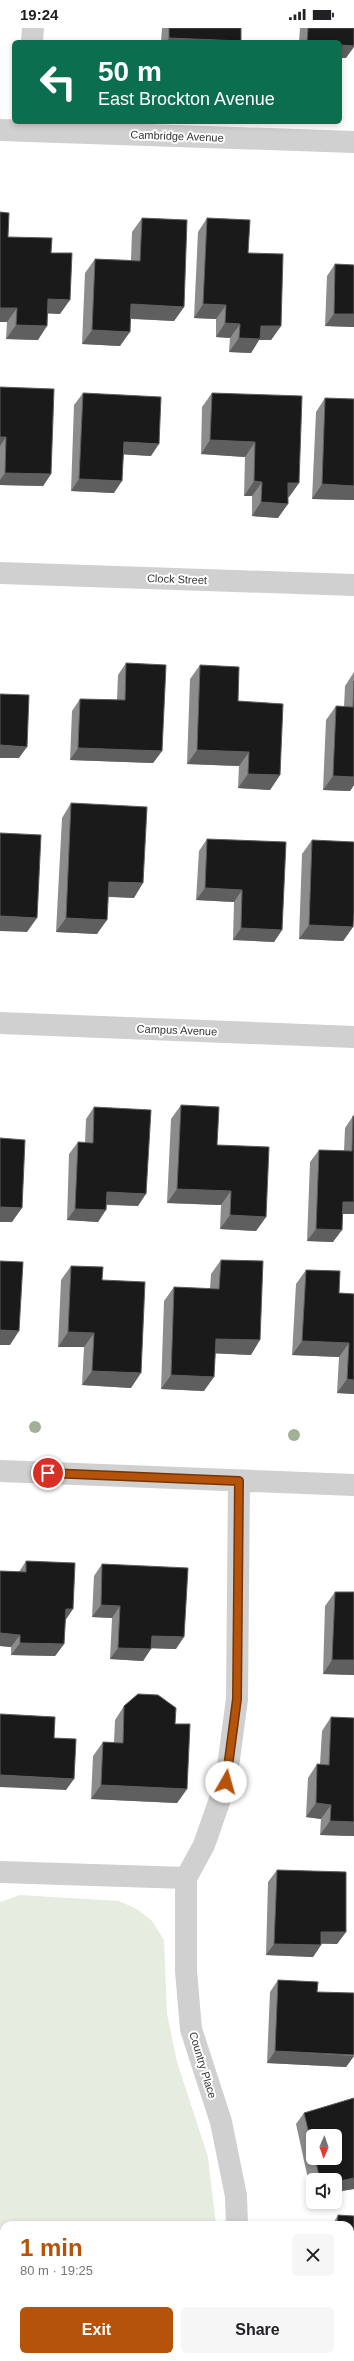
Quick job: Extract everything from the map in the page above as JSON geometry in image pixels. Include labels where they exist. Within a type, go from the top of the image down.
[{"type":"street","points":[[32,40],[33,28]]},
{"type":"street","name":"Cambridge Avenue","points":[[0,130],[28,127],[354,142]]},
{"type":"street","name":"Clock Street","points":[[0,573],[354,586]]},
{"type":"street","name":"Campus Avenue","points":[[0,1023],[354,1037]]},
{"type":"street","points":[[0,1471],[354,1485]]},
{"type":"street","name":"Country Place","points":[[237,2221],[236,2196],[221,2122],[191,2029],[186,1971],[186,1878],[204,1846],[227,1775],[237,1699],[239,1481]]},
{"type":"street","points":[[0,1872],[186,1878]]},
{"type":"shaded area","points":[[20,1895],[119,1901],[137,1909],[152,1921],[164,1940],[167,2014],[177,2062],[208,2157],[216,2221],[0,2221],[0,1902]]},
{"type":"building","points":[[169,28],[241,28],[241,40],[169,38]]},
{"type":"building","points":[[308,28],[354,28],[354,46],[342,45],[342,40],[307,40]]},
{"type":"building","points":[[0,212],[9,213],[8,237],[52,238],[51,253],[72,253],[70,300],[48,299],[47,326],[16,325],[17,308],[0,308]]},
{"type":"building","points":[[142,218],[187,220],[184,307],[131,304],[130,332],[92,330],[95,259],[140,261]]},
{"type":"building","points":[[207,218],[250,220],[248,253],[283,254],[281,326],[261,326],[260,339],[239,338],[240,324],[225,323],[226,305],[203,304]]},
{"type":"building","points":[[335,264],[354,265],[354,314],[334,314]]},
{"type":"building","points":[[0,387],[54,389],[51,474],[5,473],[6,437],[0,437]]},
{"type":"building","points":[[83,393],[161,397],[159,444],[124,442],[122,481],[79,479]]},
{"type":"building","points":[[212,393],[302,396],[299,483],[288,483],[288,504],[261,502],[262,482],[254,481],[255,442],[210,440]]},
{"type":"building","points":[[325,398],[354,399],[354,486],[322,484]]},
{"type":"building","points":[[126,663],[166,665],[162,751],[78,748],[80,699],[125,700]]},
{"type":"building","points":[[200,665],[239,667],[238,701],[283,704],[280,775],[248,774],[249,752],[197,750]]},
{"type":"building","points":[[354,681],[354,777],[333,776],[336,706],[353,707]]},
{"type":"building","points":[[0,694],[29,695],[27,747],[0,745]]},
{"type":"building","points":[[71,803],[147,807],[143,883],[109,882],[107,920],[66,918]]},
{"type":"building","points":[[0,833],[41,835],[37,918],[0,916]]},
{"type":"building","points":[[207,839],[286,842],[282,930],[241,928],[242,890],[205,888]]},
{"type":"building","points":[[312,840],[354,842],[353,927],[309,925]]},
{"type":"building","points":[[181,1105],[219,1107],[217,1145],[269,1147],[266,1217],[230,1215],[231,1191],[177,1189]]},
{"type":"building","points":[[94,1107],[151,1110],[146,1194],[107,1192],[106,1210],[75,1209],[78,1142],[93,1143]]},
{"type":"building","points":[[353,1116],[354,1202],[343,1202],[342,1230],[316,1229],[319,1150],[352,1151]]},
{"type":"building","points":[[0,1138],[25,1140],[22,1208],[0,1207]]},
{"type":"building","points":[[221,1260],[263,1261],[260,1340],[216,1339],[214,1377],[171,1375],[174,1287],[219,1289]]},
{"type":"building","points":[[0,1261],[23,1262],[19,1331],[0,1330]]},
{"type":"building","points":[[71,1266],[103,1267],[102,1280],[145,1282],[141,1373],[92,1371],[94,1333],[68,1332]]},
{"type":"building","points":[[306,1270],[340,1271],[339,1293],[354,1294],[354,1380],[347,1379],[349,1343],[302,1341]]},
{"type":"building","points":[[26,1561],[75,1563],[73,1609],[66,1609],[64,1644],[20,1643],[20,1635],[0,1633],[0,1571],[26,1572]]},
{"type":"building","points":[[102,1564],[188,1568],[184,1637],[152,1636],[151,1649],[118,1648],[120,1606],[101,1605]]},
{"type":"building","points":[[335,1592],[354,1592],[354,1660],[332,1660]]},
{"type":"building","points":[[138,1694],[158,1695],[176,1708],[175,1724],[190,1724],[187,1789],[101,1785],[103,1742],[123,1743],[124,1706]]},
{"type":"building","points":[[0,1714],[55,1717],[54,1738],[76,1739],[74,1779],[0,1775]]},
{"type":"building","points":[[331,1717],[354,1718],[354,1822],[330,1821],[331,1805],[316,1803],[317,1764],[329,1765]]},
{"type":"building","points":[[277,1870],[346,1872],[346,1932],[321,1932],[321,1945],[274,1944]]},
{"type":"building","points":[[278,1980],[318,1982],[317,1992],[354,1993],[354,2055],[275,2051]]},
{"type":"building","points":[[354,2098],[354,2178],[342,2181],[342,2173],[318,2173],[317,2165],[342,2165],[342,2129],[308,2129],[304,2113]]},
{"type":"building","points":[[338,2215],[354,2216],[354,2221],[337,2221]]},
{"type":"route","points":[[48,1473],[239,1481],[237,1699],[226,1782]]}]
